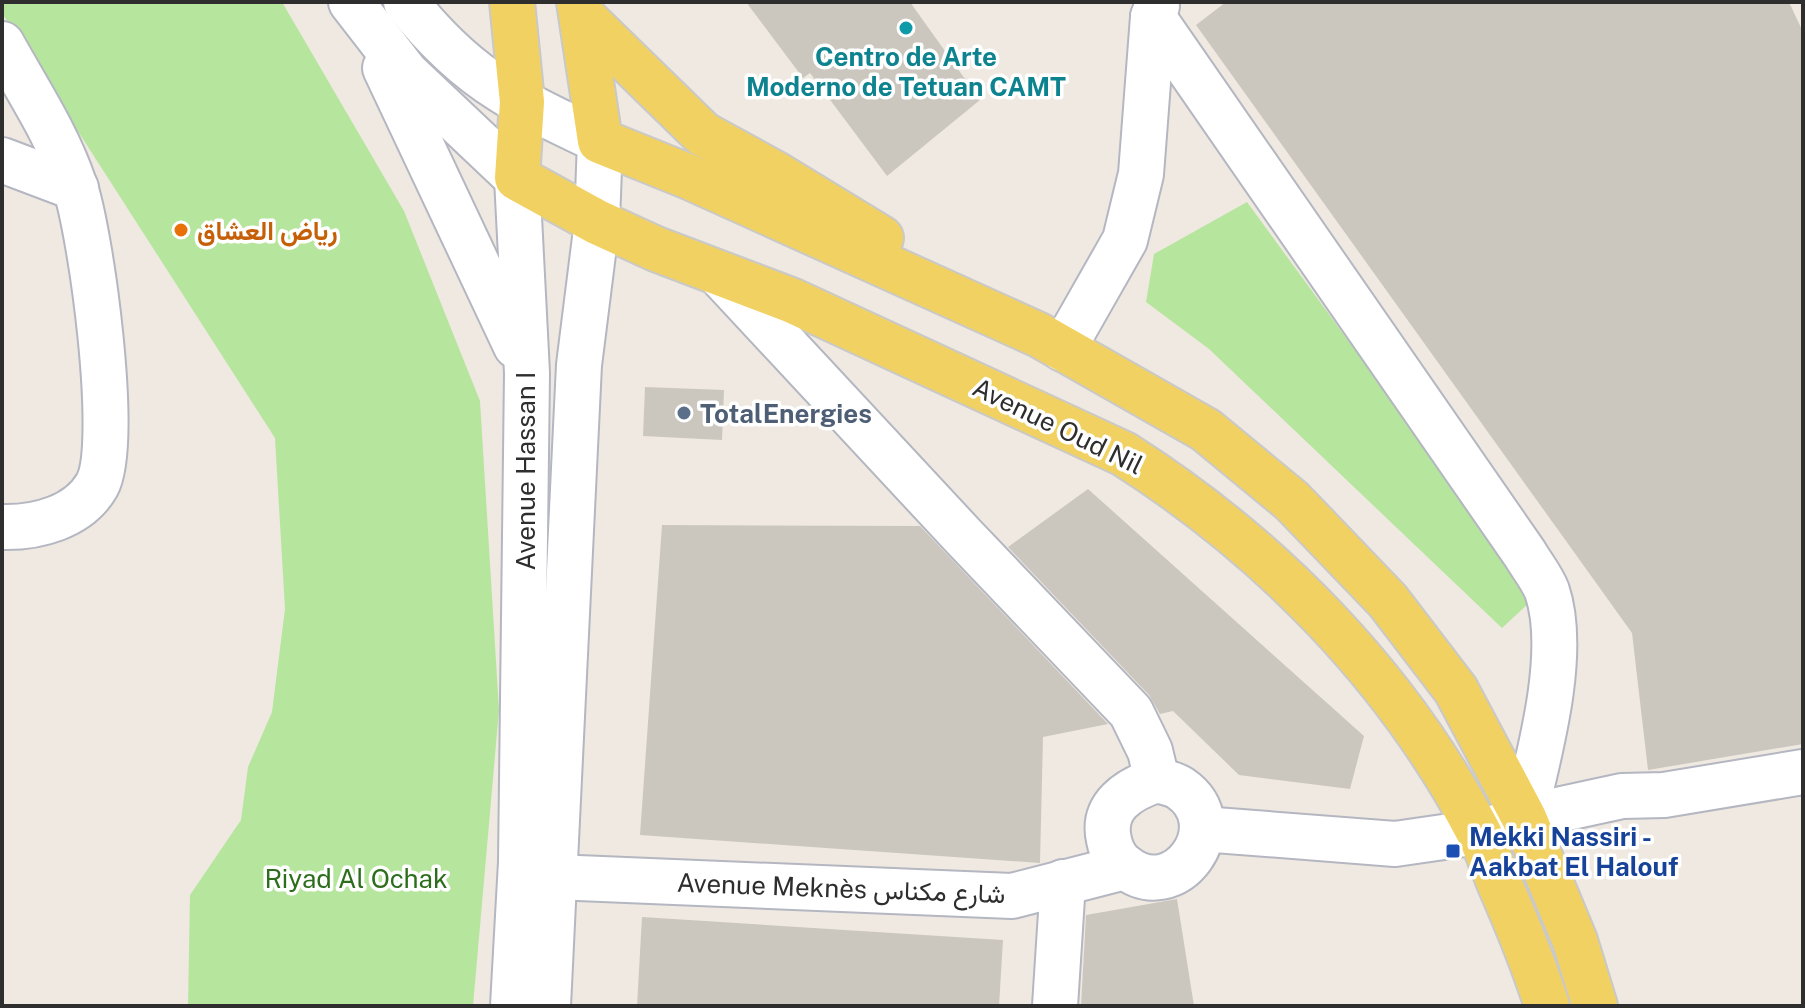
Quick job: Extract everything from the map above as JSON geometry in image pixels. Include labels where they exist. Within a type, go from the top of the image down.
[{"type":"main road","points":[[512,2],[522,102],[517,178]]},
{"type":"main road","points":[[581,10],[600,141],[687,176],[1051,342]]},
{"type":"main road","points":[[581,10],[703,134],[776,174],[1051,342],[1206,430],[1292,501],[1388,601],[1456,690],[1524,818],[1575,941],[1595,1006]]},
{"type":"main road","name":"Avenue Oud Nil","points":[[517,178],[597,222],[721,276],[793,301],[1124,454],[1228,529],[1301,594],[1334,629],[1393,696],[1418,731],[1478,832],[1532,959],[1547,1006]]},
{"type":"street","points":[[343,2],[394,83],[527,373]]},
{"type":"street","points":[[351,2],[406,73],[517,178]]},
{"type":"street","points":[[406,2],[442,43],[480,75],[522,102],[600,141]]},
{"type":"street","points":[[1051,342],[1125,240],[1141,174],[1156,10]]},
{"type":"street","points":[[1156,10],[1525,554],[1546,590],[1553,619],[1550,702],[1524,818]]},
{"type":"street","points":[[2,44],[53,131],[76,188],[91,269],[105,381],[106,423],[98,484],[79,505],[59,518],[27,526],[2,527]]},
{"type":"street","name":"Avenue Hassan I","points":[[548,1006],[579,365],[597,222],[600,141]]},
{"type":"street","points":[[2,160],[76,188]]},
{"type":"street","name":"Avenue Hassan I","points":[[513,1006],[521,862],[527,373],[517,178]]},
{"type":"street","points":[[721,276],[1131,712],[1150,751],[1157,780]]},
{"type":"street","points":[[1202,829],[1395,844],[1478,832],[1524,818],[1622,796],[1664,795],[1803,772]]},
{"type":"street","points":[[1157,780],[1180,788],[1198,808],[1202,829],[1198,850],[1185,867],[1165,876],[1144,876],[1125,867],[1111,850],[1107,829],[1112,808],[1126,793],[1157,780]]},
{"type":"street","name":"Avenue Meknès شارع مكناس","points":[[554,877],[1012,896],[1125,867]]},
{"type":"street","points":[[1055,1006],[1063,882]]},
{"type":"green space","name":"Riyad Al Ochak","points":[[2,2],[282,2],[404,211],[480,401],[499,710],[473,1006],[188,1006],[190,895],[241,820],[248,767],[272,712],[285,609],[275,438],[2,13]]},
{"type":"green space","points":[[1247,202],[1488,532],[1528,604],[1502,628],[1209,349],[1146,302],[1154,254]]},
{"type":"building","points":[[746,2],[910,2],[980,100],[887,176],[810,73],[803,78]]},
{"type":"building","points":[[1226,2],[1789,2],[1803,32],[1803,744],[1648,770],[1632,633],[1196,25]]},
{"type":"building","name":"TotalEnergies","points":[[645,387],[724,390],[722,440],[643,436]]},
{"type":"building","points":[[1088,489],[1364,736],[1350,789],[1239,775],[1173,711],[1160,714],[1149,695],[1008,547]]},
{"type":"building","points":[[662,525],[920,526],[1108,724],[1043,737],[1040,863],[640,835]]},
{"type":"building","points":[[1177,899],[1194,1006],[1081,1006],[1086,915]]},
{"type":"building","points":[[642,917],[1003,940],[999,1006],[637,1006]]},
{"type":"place","name":"Centro de Arte Moderno de Tetuan CAMT","points":[[906,28]]},
{"type":"place","name":"رياض العشاق","points":[[181,230]]},
{"type":"place","name":"TotalEnergies","points":[[684,413]]},
{"type":"place","name":"Mekki Nassiri - Aakbat El Halouf","points":[[1453,851]]}]
